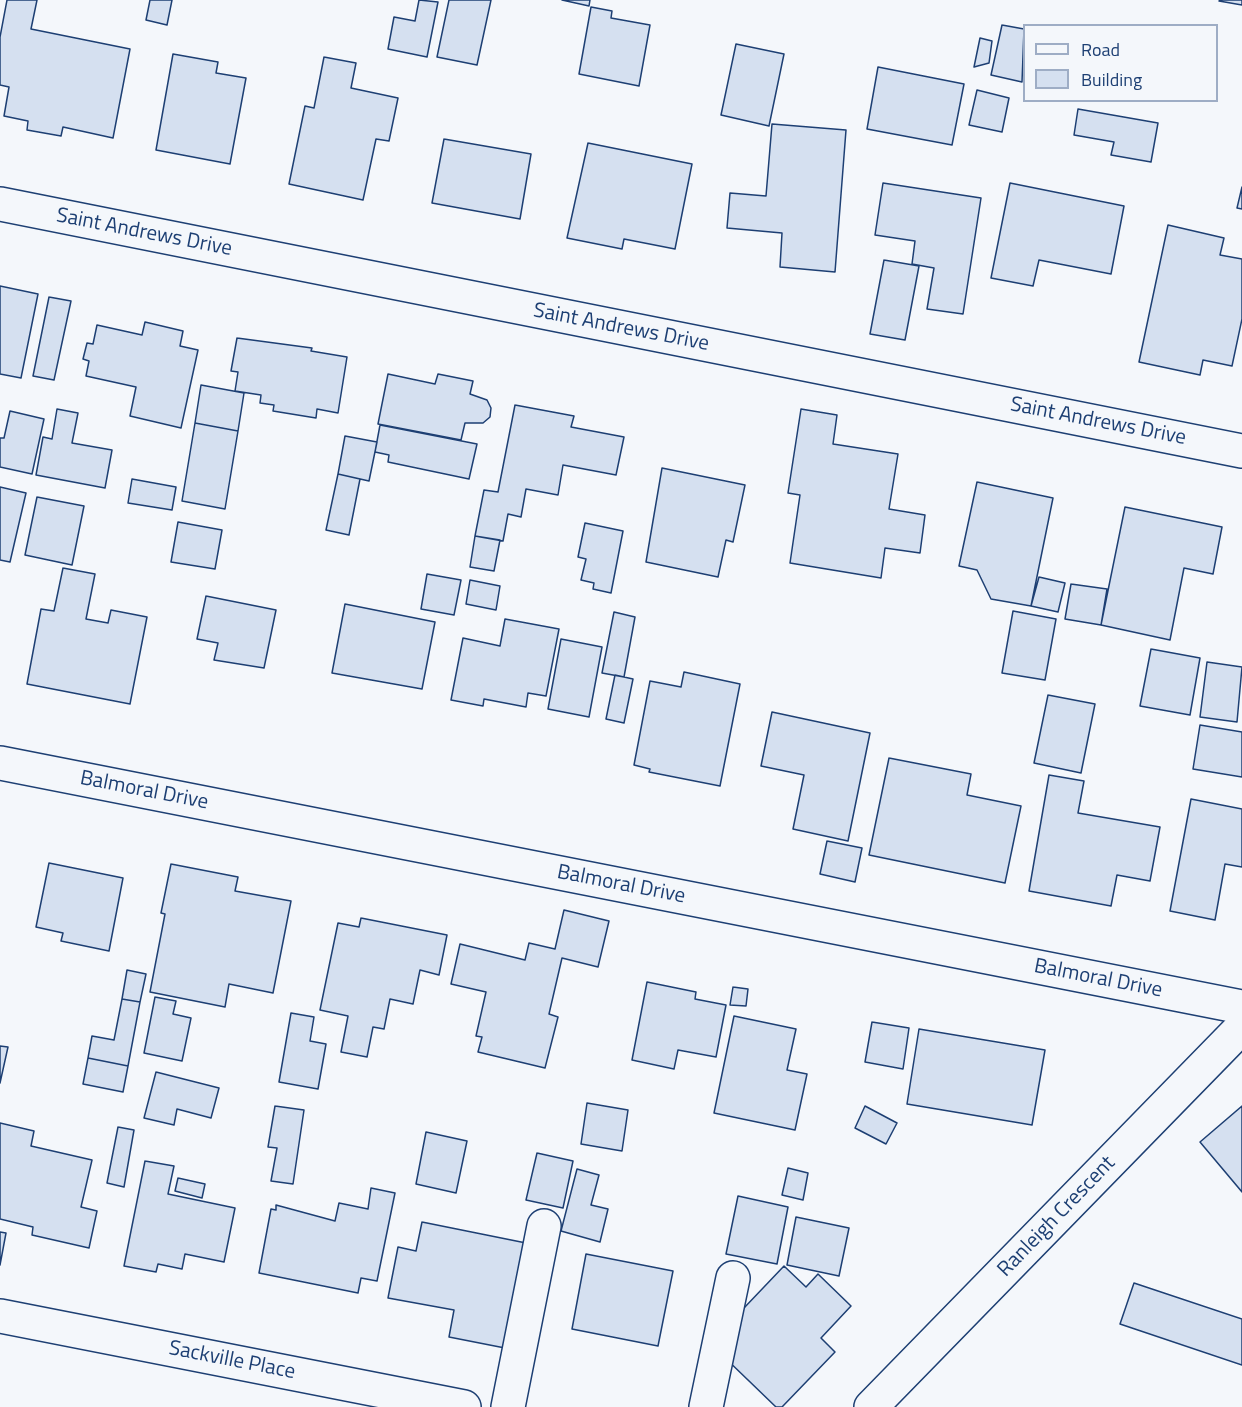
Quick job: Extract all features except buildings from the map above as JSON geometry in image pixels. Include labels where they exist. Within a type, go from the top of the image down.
[{"type":"street","name":"Saint Andrews Drive","points":[[0,204],[1242,451]]},
{"type":"street","name":"Balmoral Drive","points":[[0,763],[1242,1007]]},
{"type":"street","name":"Ranleigh Crescent","points":[[871,1407],[1242,1027]]},
{"type":"street","points":[[508,1407],[544,1226]]},
{"type":"street","points":[[706,1407],[734,1278]]},
{"type":"street","name":"Sackville Place","points":[[0,1316],[464,1407]]}]
